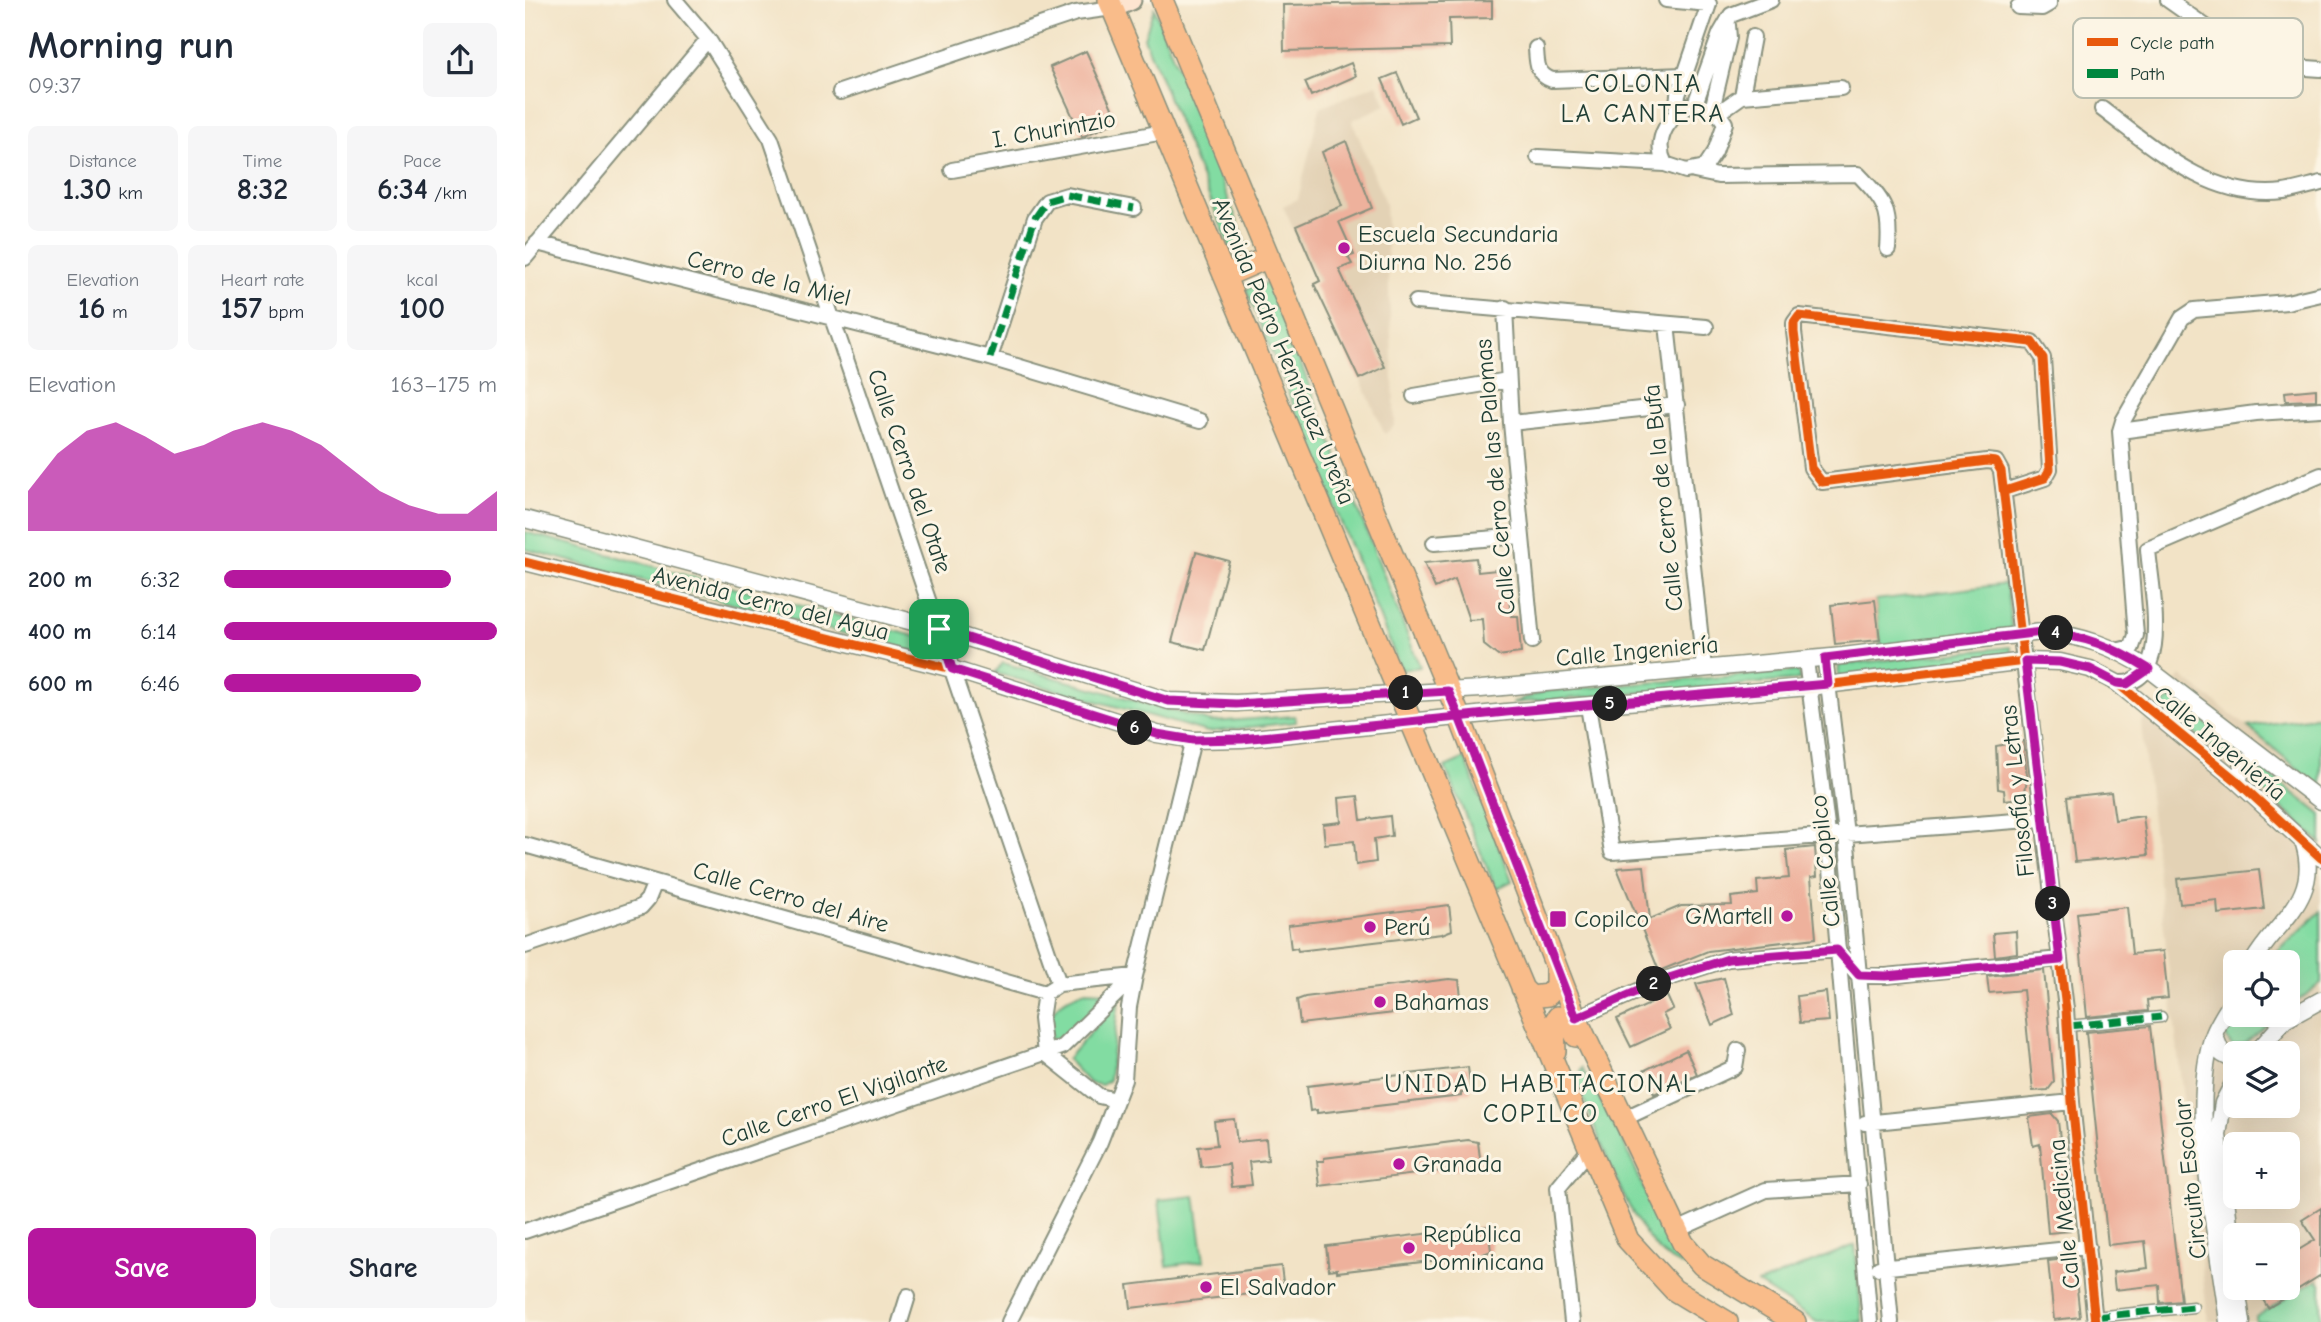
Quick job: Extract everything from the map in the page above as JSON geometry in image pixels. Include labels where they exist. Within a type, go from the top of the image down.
[{"type":"main road","name":"Avenida Pedro Henríquez Ureña","points":[[1162,0],[1460,719],[1556,968],[1605,1082]]},
{"type":"main road","name":"Avenida Pedro Henríquez Ureña","points":[[1117,3],[1164,132],[1628,1240],[1674,1290],[1727,1322]]},
{"type":"main road","points":[[1225,276],[1269,257]]},
{"type":"main road","points":[[1522,988],[1537,998],[1548,995],[1556,986],[1556,968]]},
{"type":"main road","points":[[1555,1064],[1554,1023],[1558,1017],[1565,1016],[1605,1082],[1683,1243],[1702,1265],[1795,1322]]},
{"type":"street","name":"Calle Cerro del Otate","points":[[675,0],[708,39],[771,139],[1059,984]]},
{"type":"street","points":[[1076,13],[1089,0]]},
{"type":"street","points":[[1665,0],[1710,2],[1684,75],[1684,105]]},
{"type":"street","points":[[1665,164],[1660,145],[1663,133],[1684,105],[1720,34],[1736,12],[1770,0]]},
{"type":"street","points":[[2018,7],[2042,8],[2049,4],[2049,0]]},
{"type":"street","points":[[2168,0],[2194,18]]},
{"type":"street","points":[[840,92],[1076,13],[1117,3]]},
{"type":"street","points":[[1694,171],[1705,167],[1711,159],[1729,38],[1728,25]]},
{"type":"street","points":[[1737,100],[1753,37]]},
{"type":"street","points":[[525,258],[708,39]]},
{"type":"street","points":[[1536,48],[1538,69],[1543,77],[1552,80],[1684,75]]},
{"type":"street","points":[[2303,68],[2321,69]]},
{"type":"street","points":[[1718,115],[1737,100],[1841,88]]},
{"type":"street","points":[[1684,105],[1718,115]]},
{"type":"street","points":[[2102,109],[2179,168],[2222,184],[2253,191],[2283,192],[2321,183]]},
{"type":"street","name":"I. Churintzio","points":[[952,170],[1164,132]]},
{"type":"street","points":[[1642,162],[1660,145]]},
{"type":"street","points":[[1538,157],[1665,164],[1718,176],[1858,174],[1879,195],[1890,217],[1888,249]]},
{"type":"street","points":[[1711,159],[1718,176]]},
{"type":"street","points":[[990,358],[1035,218],[1047,201],[1067,195],[1134,208]]},
{"type":"street","name":"Cerro de la Miel","points":[[537,243],[990,358],[1200,421]]},
{"type":"street","points":[[2120,650],[2132,646],[2136,635],[2120,431],[2182,318],[2195,310],[2287,302],[2321,294]]},
{"type":"street","points":[[1416,302],[1706,327]]},
{"type":"street","name":"Calle Cerro de las Palomas","points":[[1505,309],[1511,423],[1532,641]]},
{"type":"street","name":"Filosofía y Letras","points":[[2005,491],[2045,478],[2050,469],[2043,358],[2032,342],[1800,316],[1794,323],[1811,468],[1822,482],[1987,461],[1996,463],[2005,491],[2068,1026],[2072,1102]]},
{"type":"street","name":"Calle Cerro de la Bufa","points":[[1667,324],[1704,668]]},
{"type":"street","points":[[1414,396],[1508,380]]},
{"type":"street","points":[[1511,423],[1677,405]]},
{"type":"street","points":[[2120,431],[2256,413],[2321,409]]},
{"type":"street","points":[[2117,683],[2135,681],[2149,669],[2155,637],[2148,549],[2321,475]]},
{"type":"street","name":"Avenida Cerro del Agua","points":[[525,519],[939,629],[1169,701],[1236,704],[1448,691]]},
{"type":"street","points":[[1434,543],[1521,536]]},
{"type":"street","name":"Avenida Cerro del Agua","points":[[525,562],[952,669],[1157,734],[1193,740],[1242,739],[1460,719]]},
{"type":"street","name":"Calle Ingeniería","points":[[1448,691],[1806,660],[2022,634],[2070,634],[2120,650],[2149,669],[2321,801]]},
{"type":"street","name":"Calle Copilco","points":[[1825,658],[1846,834],[1886,1268]]},
{"type":"street","name":"Calle Copilco","points":[[1806,660],[1828,834],[1867,1269]]},
{"type":"street","name":"Calle Ingeniería","points":[[1460,719],[1506,712],[1809,687],[2025,661],[2060,662],[2090,669],[2117,683],[2238,782],[2319,854]]},
{"type":"street","points":[[1506,686],[1501,698],[1506,712]]},
{"type":"street","points":[[1588,706],[1612,852],[2042,819]]},
{"type":"street","points":[[1009,1322],[1100,1142],[1124,1080],[1129,1007],[1135,976],[1193,740]]},
{"type":"street","points":[[2238,782],[2243,764],[2261,757]]},
{"type":"street","points":[[2261,950],[2307,895],[2311,876],[2309,855],[2299,836]]},
{"type":"street","name":"Calle Cerro del Aire","points":[[525,845],[1045,993]]},
{"type":"street","points":[[525,946],[641,907],[649,899],[655,882]]},
{"type":"street","points":[[2296,911],[2321,892]]},
{"type":"street","points":[[1576,1018],[1663,980],[1728,959],[1837,950],[1859,975],[1886,976],[2060,960]]},
{"type":"street","points":[[1116,1100],[1099,1096],[1045,1053],[1041,1019],[1045,993],[1059,984],[1135,976]]},
{"type":"street","name":"Calle Cerro El Vigilante","points":[[525,1231],[1062,1047],[1135,976]]},
{"type":"street","points":[[2266,1041],[2285,1020],[2321,1000]]},
{"type":"street","points":[[2068,1026],[2161,1017]]},
{"type":"street","name":"Circuito Escolar","points":[[2223,1018],[2214,1034],[2204,1085],[2204,1134],[2228,1322]]},
{"type":"street","points":[[2214,1034],[2223,1054]]},
{"type":"street","points":[[1623,1119],[1735,1066],[1738,1050]]},
{"type":"street","name":"Calle Medicina","points":[[1854,1124],[2072,1102],[2095,1319]]},
{"type":"street","name":"Circuito Escolar","points":[[2223,1103],[2218,1135],[2229,1223]]},
{"type":"street","points":[[1572,1322],[1558,1188],[1589,1150]]},
{"type":"street","points":[[1677,1230],[1766,1190],[1859,1184]]},
{"type":"street","name":"Calle Medicina","points":[[1867,1269],[2088,1247]]},
{"type":"street","points":[[1886,1268],[1891,1322]]},
{"type":"street","points":[[1867,1269],[1870,1322]]},
{"type":"street","points":[[900,1322],[908,1296]]},
{"type":"street","points":[[2239,1300],[2242,1322]]},
{"type":"street","points":[[2095,1319],[2193,1307]]},
{"type":"shaded area","name":"Escuela Secundaria Diurna No. 256","points":[[1377,84],[1386,105],[1352,120],[1385,203],[1395,425],[1385,434],[1283,206],[1298,199],[1320,108]]},
{"type":"shaded area","points":[[2181,676],[2248,727],[2321,716],[2321,1322],[2208,1322],[2141,723]]},
{"type":"green space","points":[[1154,8],[1246,244],[1230,247],[1144,38]]},
{"type":"green space","points":[[1269,283],[1420,667],[1401,670],[1246,289]]},
{"type":"green space","points":[[525,532],[918,637],[922,654],[525,549]]},
{"type":"green space","points":[[2006,584],[2012,631],[1881,647],[1875,600]]},
{"type":"green space","points":[[2011,647],[2012,658],[1838,677],[1839,665]]},
{"type":"green space","points":[[1003,663],[1212,722],[1295,716],[1296,722],[1208,732],[995,673]]},
{"type":"green space","points":[[1798,671],[1800,680],[1512,703],[1546,691]]},
{"type":"green space","points":[[2172,698],[2239,748],[2230,761],[2161,707]]},
{"type":"green space","points":[[2321,716],[2321,788],[2248,727]]},
{"type":"green space","points":[[1465,758],[1512,881],[1496,889],[1445,767]]},
{"type":"green space","points":[[2260,766],[2321,815],[2321,843],[2245,774]]},
{"type":"green space","points":[[2321,911],[2321,984],[2300,999],[2300,950],[2280,950]]},
{"type":"green space","points":[[1085,991],[1105,992],[1092,1014],[1060,1040],[1050,1038],[1049,1020],[1056,1007]]},
{"type":"green space","points":[[1119,1000],[1109,1080],[1102,1085],[1089,1083],[1067,1059]]},
{"type":"green space","points":[[2228,1027],[2265,1027],[2249,1041],[2228,1041],[2225,1035]]},
{"type":"green space","points":[[1582,1068],[1624,1143],[1665,1237],[1688,1268],[1666,1257],[1651,1241],[1625,1199],[1576,1080]]},
{"type":"green space","points":[[1195,1196],[1204,1261],[1167,1266],[1159,1200]]},
{"type":"green space","points":[[1855,1245],[1862,1322],[1817,1322],[1758,1284]]},
{"type":"green space","points":[[2317,1279],[2321,1285],[2321,1322],[2256,1322],[2256,1317],[2283,1300],[2300,1300],[2300,1290]]},
{"type":"building","points":[[1492,1],[1492,18],[1449,19],[1450,47],[1284,51],[1283,5]]},
{"type":"building","points":[[1086,51],[1118,121],[1082,137],[1050,67]]},
{"type":"building","points":[[1351,63],[1356,76],[1311,96],[1305,82]]},
{"type":"building","points":[[1397,73],[1416,117],[1401,124],[1382,79]]},
{"type":"building","points":[[1346,141],[1372,208],[1339,222],[1354,255],[1348,257],[1352,264],[1339,269],[1385,367],[1359,379],[1314,284],[1320,281],[1296,226],[1342,206],[1322,152]]},
{"type":"building","points":[[2316,389],[2316,400],[2286,401],[2285,392]]},
{"type":"building","points":[[1196,552],[1229,561],[1205,650],[1172,642]]},
{"type":"building","points":[[1476,558],[1478,572],[1506,569],[1511,616],[1518,616],[1521,653],[1498,656],[1484,645],[1482,619],[1469,620],[1455,579],[1435,588],[1424,563]]},
{"type":"building","points":[[1875,600],[1880,640],[1835,644],[1831,605]]},
{"type":"building","points":[[2023,741],[2027,776],[2025,793],[2018,793],[2019,798],[2005,800],[2004,790],[1998,789],[1996,746]]},
{"type":"building","points":[[2111,792],[2115,820],[2143,816],[2148,855],[2075,862],[2067,797]]},
{"type":"building","points":[[1358,796],[1361,820],[1390,816],[1392,836],[1374,839],[1376,862],[1356,865],[1354,841],[1325,844],[1323,824],[1341,822],[1339,798]]},
{"type":"building","points":[[1815,847],[1817,876],[1811,877],[1816,938],[1708,951],[1659,971],[1617,868],[1644,866],[1650,919],[1681,906],[1732,905],[1731,897],[1758,894],[1757,881],[1789,878],[1786,850]]},
{"type":"building","points":[[2259,870],[2264,909],[2218,914],[2217,900],[2180,904],[2177,879]]},
{"type":"building","name":"Perú","points":[[1449,905],[1452,930],[1442,934],[1298,951],[1297,948],[1291,949],[1288,925]]},
{"type":"building","points":[[2127,907],[2132,954],[2163,951],[2168,998],[2147,1000],[2148,1011],[2087,1017],[2077,913]]},
{"type":"building","points":[[2016,931],[2017,953],[1995,956],[1993,933]]},
{"type":"building","points":[[2044,970],[2054,1082],[2048,1090],[2033,1091],[2023,990],[1989,993],[1987,976]]},
{"type":"building","points":[[1724,978],[1734,1015],[1712,1025],[1696,984]]},
{"type":"building","name":"Bahamas","points":[[1459,980],[1462,1005],[1300,1024],[1297,1000],[1305,997]]},
{"type":"building","points":[[1826,992],[1829,1021],[1800,1023],[1797,996]]},
{"type":"building","points":[[1667,996],[1673,1009],[1663,1014],[1670,1029],[1631,1047],[1617,1019]]},
{"type":"building","points":[[2150,1026],[2181,1301],[2160,1303],[2159,1285],[2115,1290],[2113,1272],[2148,1268],[2145,1241],[2108,1245],[2086,1032]]},
{"type":"building","points":[[1686,1050],[1697,1074],[1654,1094],[1643,1071]]},
{"type":"building","points":[[1468,1067],[1471,1092],[1461,1093],[1461,1096],[1317,1113],[1317,1110],[1310,1111],[1307,1086]]},
{"type":"building","points":[[2052,1114],[2058,1121],[2070,1231],[2048,1233],[2040,1144],[2033,1146],[2029,1117]]},
{"type":"building","points":[[1234,1119],[1237,1142],[1266,1139],[1268,1160],[1249,1162],[1252,1185],[1232,1187],[1229,1164],[1201,1167],[1198,1147],[1217,1145],[1214,1121]]},
{"type":"building","name":"Granada","points":[[1468,1140],[1478,1142],[1481,1166],[1320,1186],[1317,1161],[1324,1161],[1324,1158]]},
{"type":"building","points":[[2321,1208],[2321,1275],[2300,1288],[2300,1249],[2315,1240],[2302,1220]]},
{"type":"building","name":"República Dominicana","points":[[1488,1226],[1491,1251],[1481,1255],[1337,1272],[1337,1269],[1329,1270],[1326,1246]]},
{"type":"building","points":[[2066,1259],[2075,1270],[2080,1317],[2054,1320],[2048,1261]]},
{"type":"building","name":"El Salvador","points":[[1281,1266],[1284,1290],[1131,1308],[1128,1285]]},
{"type":"building","points":[[2263,1300],[2281,1300],[2268,1308]]},
{"type":"marked path","points":[[990,358],[1035,218],[1047,201],[1067,195],[1134,208]]},
{"type":"marked path","points":[[2068,1026],[2161,1017]]},
{"type":"marked path","points":[[2095,1317],[2193,1307]]},
{"type":"cycle path","points":[[2005,491],[2045,478],[2050,469],[2043,358],[2032,342],[1799,316],[1794,323],[1794,332],[1811,468],[1822,482],[1987,461],[1996,462],[2001,471],[2066,1009],[2072,1102],[2095,1322]]},
{"type":"cycle path","points":[[525,562],[952,669],[1157,734],[1193,740],[1242,739],[1506,712],[1809,687],[2025,661],[2060,662],[2090,669],[2117,683],[2238,782],[2321,858]]},
{"type":"place","name":"Escuela Secundaria Diurna No. 256","points":[[1344,248]]},
{"type":"place","name":"GMartell","points":[[1787,916]]},
{"type":"place","name":"Copilco","points":[[1558,919]]},
{"type":"place","name":"Perú","points":[[1370,927]]},
{"type":"place","name":"Bahamas","points":[[1380,1002]]},
{"type":"place","name":"Granada","points":[[1399,1164]]},
{"type":"place","name":"República Dominicana","points":[[1409,1248]]},
{"type":"place","name":"El Salvador","points":[[1206,1287]]},
{"type":"district","name":"COLONIA LA CANTERA","points":[[1643,98]]},
{"type":"district","name":"UNIDAD HABITACIONAL COPILCO","points":[[1541,1098]]},
{"type":"route","points":[[939,629],[952,669],[1157,734],[1193,740],[1242,739],[1389,723],[1460,719],[1506,712],[1809,687],[1828,684],[1825,658],[2042,632],[2070,634],[2097,641],[2120,650],[2149,669],[2142,677],[2127,684],[2117,683],[2090,669],[2060,662],[2025,661],[2060,960],[1886,976],[1859,975],[1837,950],[1728,959],[1663,980],[1576,1018],[1460,719],[1448,691],[1236,704],[1169,701],[939,629]]}]
